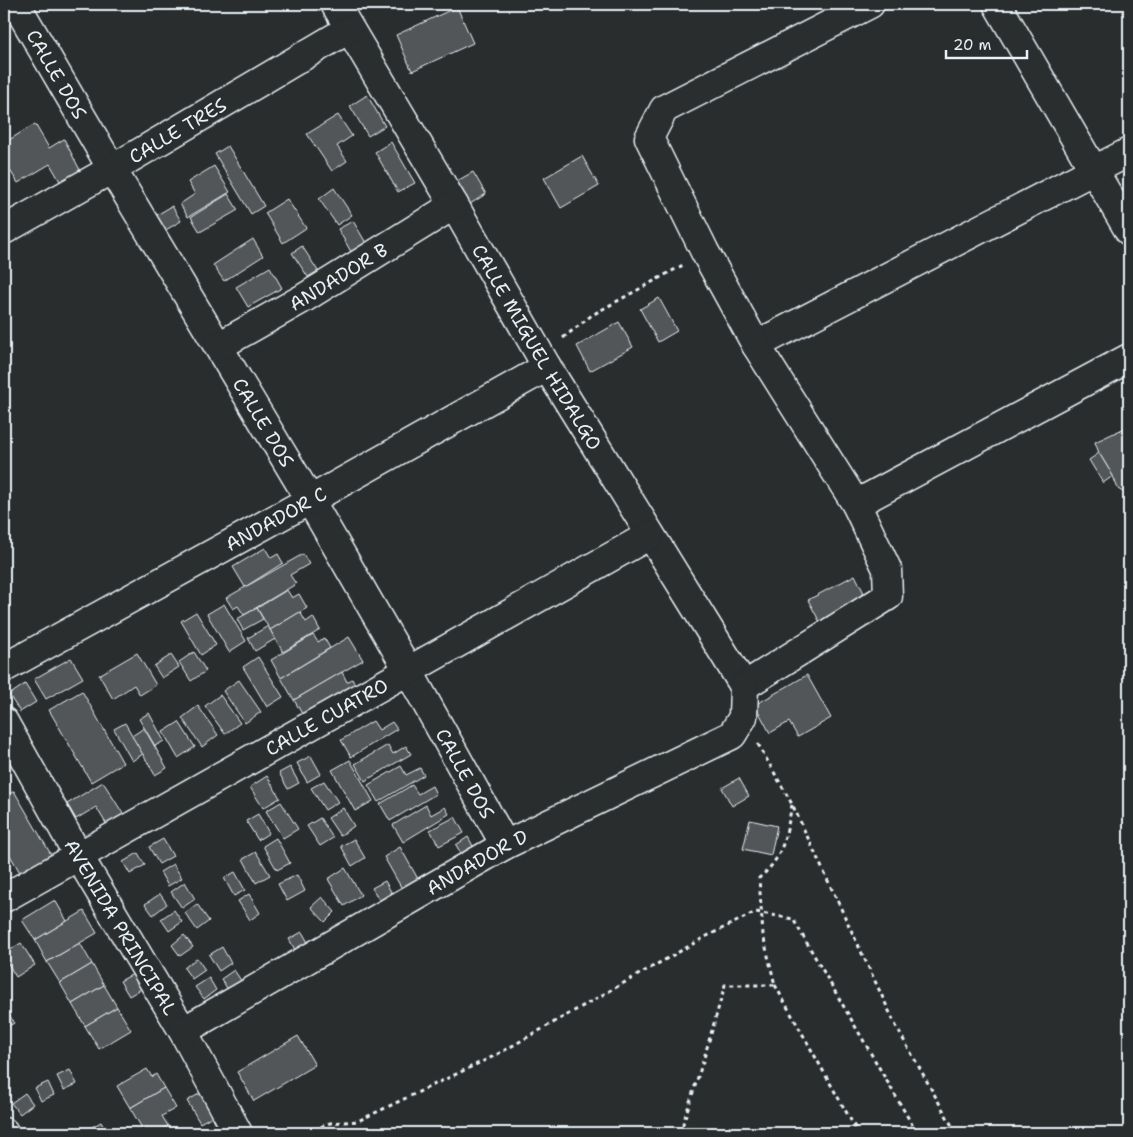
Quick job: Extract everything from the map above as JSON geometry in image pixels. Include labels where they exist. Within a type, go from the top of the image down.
[{"type":"street","name":"CALLE DOS","points":[[16,4],[112,169],[310,500],[408,670],[505,845]]},
{"type":"street","name":"CALLE MIGUEL HIDALGO","points":[[335,4],[348,29],[454,205],[546,367],[744,686]]},
{"type":"street","points":[[743,717],[744,686],[888,596],[887,569],[856,504],[756,345],[705,252],[649,138],[664,109],[870,4]]},
{"type":"street","points":[[997,4],[1129,231]]},
{"type":"street","name":"CALLE TRES","points":[[4,230],[112,169],[348,29]]},
{"type":"street","points":[[756,345],[1129,152]]},
{"type":"street","name":"ANDADOR B","points":[[219,346],[304,298],[454,205]]},
{"type":"street","points":[[856,504],[1129,358]]},
{"type":"street","name":"ANDADOR C","points":[[4,668],[310,500],[546,367]]},
{"type":"street","name":"CALLE CUATRO","points":[[4,898],[650,536]]},
{"type":"street","name":"ANDADOR D","points":[[183,1031],[505,845],[732,735],[743,717]]},
{"type":"street","name":"AVENIDA PRINCIPAL","points":[[4,722],[78,855],[183,1031],[238,1133]]},
{"type":"path","points":[[546,367],[560,340],[592,315],[705,252]]},
{"type":"path","points":[[743,717],[792,804],[897,1028],[956,1133]]},
{"type":"path","points":[[792,804],[780,852],[771,868],[759,878],[763,935],[775,985],[858,1133]]},
{"type":"path","points":[[306,1133],[330,1123],[358,1120],[496,1055],[708,936],[756,912],[793,919],[916,1133]]},
{"type":"path","points":[[680,1133],[725,985],[775,985]]},
{"type":"building","points":[[457,7],[473,43],[412,71],[396,35]]},
{"type":"building","points":[[367,95],[385,126],[368,136],[350,106]]},
{"type":"building","points":[[338,115],[352,136],[337,146],[347,161],[332,171],[307,134]]},
{"type":"building","points":[[35,124],[49,148],[64,139],[81,172],[61,183],[50,164],[18,183],[4,161],[4,143]]},
{"type":"building","points":[[391,142],[415,183],[398,192],[375,152]]},
{"type":"building","points":[[228,146],[264,206],[251,214],[215,154]]},
{"type":"building","points":[[582,156],[599,186],[561,208],[544,178]]},
{"type":"building","points":[[214,166],[230,192],[188,217],[180,204],[195,194],[188,182]]},
{"type":"building","points":[[473,172],[486,194],[470,204],[457,181]]},
{"type":"building","points":[[334,188],[352,215],[337,225],[319,199]]},
{"type":"building","points":[[228,194],[238,210],[200,232],[191,217]]},
{"type":"building","points":[[287,199],[306,228],[283,243],[265,213]]},
{"type":"building","points":[[172,206],[181,221],[164,231],[155,216]]},
{"type":"building","points":[[353,221],[369,248],[354,257],[338,229]]},
{"type":"building","points":[[253,239],[263,256],[224,281],[213,265]]},
{"type":"building","points":[[302,246],[318,271],[308,277],[292,253]]},
{"type":"building","points":[[270,267],[282,288],[248,307],[236,287]]},
{"type":"building","points":[[659,298],[677,331],[658,342],[640,309]]},
{"type":"building","points":[[619,322],[633,347],[590,371],[577,346]]},
{"type":"building","points":[[1129,426],[1129,496],[1118,489],[1095,442]]},
{"type":"building","points":[[1099,453],[1113,476],[1103,483],[1089,460]]},
{"type":"building","points":[[265,548],[271,558],[278,554],[283,563],[245,587],[233,567]]},
{"type":"building","points":[[303,554],[309,564],[290,575],[296,584],[244,615],[238,606],[233,609],[226,598]]},
{"type":"building","points":[[855,575],[869,603],[823,628],[808,600]]},
{"type":"building","points":[[287,590],[292,598],[299,594],[307,608],[270,630],[257,608]]},
{"type":"building","points":[[224,604],[246,641],[229,652],[207,614]]},
{"type":"building","points":[[257,608],[263,619],[243,630],[237,619]]},
{"type":"building","points":[[196,612],[216,645],[201,655],[181,621]]},
{"type":"building","points":[[300,612],[306,622],[313,617],[320,630],[283,652],[270,630]]},
{"type":"building","points":[[268,626],[275,639],[255,651],[248,638]]},
{"type":"building","points":[[313,635],[318,642],[324,638],[330,648],[281,678],[271,660]]},
{"type":"building","points":[[349,637],[363,660],[294,700],[281,678]]},
{"type":"building","points":[[194,652],[206,671],[191,681],[179,662]]},
{"type":"building","points":[[137,653],[156,685],[140,695],[134,685],[113,699],[99,675]]},
{"type":"building","points":[[171,655],[179,667],[162,678],[154,666]]},
{"type":"building","points":[[258,657],[283,697],[267,707],[243,667]]},
{"type":"building","points":[[71,658],[83,678],[46,699],[34,679]]},
{"type":"building","points":[[342,672],[347,682],[352,679],[360,694],[308,724],[294,700]]},
{"type":"building","points":[[807,675],[831,718],[798,737],[789,722],[770,733],[755,705]]},
{"type":"building","points":[[239,680],[261,712],[245,723],[223,691]]},
{"type":"building","points":[[25,684],[36,702],[20,712],[9,695]]},
{"type":"building","points":[[82,691],[123,763],[91,782],[49,710]]},
{"type":"building","points":[[220,695],[240,723],[225,734],[205,706]]},
{"type":"building","points":[[198,706],[218,735],[202,747],[182,718]]},
{"type":"building","points":[[149,713],[164,741],[155,746],[139,719]]},
{"type":"building","points":[[373,721],[379,730],[392,722],[397,729],[351,757],[341,740]]},
{"type":"building","points":[[179,722],[195,747],[178,758],[163,732]]},
{"type":"building","points":[[125,723],[143,754],[132,761],[114,729]]},
{"type":"building","points":[[144,728],[167,768],[155,775],[132,736]]},
{"type":"building","points":[[388,745],[393,754],[406,746],[411,754],[365,781],[355,764]]},
{"type":"building","points":[[311,756],[321,774],[307,782],[297,763]]},
{"type":"building","points":[[350,760],[373,801],[355,811],[332,770]]},
{"type":"building","points":[[401,766],[406,775],[420,768],[424,775],[378,802],[368,785]]},
{"type":"building","points":[[290,767],[299,783],[288,789],[279,773]]},
{"type":"building","points":[[267,776],[280,798],[263,808],[250,787]]},
{"type":"building","points":[[739,778],[749,796],[732,806],[722,788]]},
{"type":"building","points":[[324,781],[338,802],[325,810],[311,788]]},
{"type":"building","points":[[103,782],[127,820],[110,830],[96,807],[76,819],[67,804]]},
{"type":"building","points":[[412,785],[418,794],[432,786],[436,794],[390,821],[380,804]]},
{"type":"building","points":[[14,791],[56,863],[25,881],[4,845],[4,797]]},
{"type":"building","points":[[281,802],[298,829],[283,838],[266,811]]},
{"type":"building","points":[[426,805],[431,815],[445,807],[449,814],[403,842],[393,825]]},
{"type":"building","points":[[343,808],[354,826],[340,836],[328,818]]},
{"type":"building","points":[[258,814],[269,833],[258,840],[246,821]]},
{"type":"building","points":[[455,817],[464,833],[439,846],[430,830]]},
{"type":"building","points":[[320,818],[333,838],[320,846],[307,826]]},
{"type":"building","points":[[750,820],[777,826],[771,855],[743,849]]},
{"type":"building","points":[[468,837],[479,857],[467,864],[456,845]]},
{"type":"building","points":[[276,838],[290,863],[277,870],[263,846]]},
{"type":"building","points":[[163,839],[173,856],[159,864],[149,847]]},
{"type":"building","points":[[354,839],[365,858],[352,866],[341,846]]},
{"type":"building","points":[[400,847],[422,886],[406,896],[384,857]]},
{"type":"building","points":[[256,852],[270,875],[256,883],[243,859]]},
{"type":"building","points":[[138,853],[145,865],[130,874],[123,862]]},
{"type":"building","points":[[173,864],[182,878],[168,886],[160,872]]},
{"type":"building","points":[[345,868],[361,895],[344,906],[328,879]]},
{"type":"building","points":[[235,872],[245,890],[234,896],[224,878]]},
{"type":"building","points":[[297,875],[305,891],[287,901],[278,884]]},
{"type":"building","points":[[385,881],[396,901],[384,908],[372,888]]},
{"type":"building","points":[[185,882],[195,899],[182,908],[171,892]]},
{"type":"building","points":[[160,894],[167,904],[153,915],[145,904]]},
{"type":"building","points":[[249,894],[260,913],[250,920],[238,901]]},
{"type":"building","points":[[322,897],[335,912],[325,922],[311,907]]},
{"type":"building","points":[[55,900],[67,921],[35,940],[22,920]]},
{"type":"building","points":[[197,904],[209,921],[197,930],[185,913]]},
{"type":"building","points":[[174,910],[182,922],[169,931],[161,919]]},
{"type":"building","points":[[84,911],[97,933],[47,962],[35,940]]},
{"type":"building","points":[[302,932],[313,951],[300,959],[289,939]]},
{"type":"building","points":[[184,935],[193,947],[180,956],[172,945]]},
{"type":"building","points":[[21,943],[35,965],[16,977],[4,954]]},
{"type":"building","points":[[80,943],[92,964],[60,983],[47,962]]},
{"type":"building","points":[[222,947],[231,963],[219,971],[209,955]]},
{"type":"building","points":[[197,958],[205,970],[192,979],[184,968]]},
{"type":"building","points":[[92,964],[104,985],[72,1004],[60,983]]},
{"type":"building","points":[[234,970],[246,988],[233,997],[221,979]]},
{"type":"building","points":[[135,973],[143,988],[129,996],[120,981]]},
{"type":"building","points":[[209,978],[216,990],[204,999],[195,987]]},
{"type":"building","points":[[104,985],[117,1007],[85,1026],[72,1004]]},
{"type":"building","points":[[4,1005],[14,1023],[4,1029]]},
{"type":"building","points":[[117,1007],[131,1030],[99,1049],[85,1026]]},
{"type":"building","points":[[298,1036],[315,1065],[254,1101],[237,1072]]},
{"type":"building","points":[[147,1069],[152,1077],[156,1074],[164,1088],[130,1108],[117,1086]]},
{"type":"building","points":[[70,1070],[77,1084],[64,1090],[57,1076]]},
{"type":"building","points":[[48,1082],[54,1095],[41,1101],[35,1088]]},
{"type":"building","points":[[164,1088],[176,1108],[162,1116],[168,1126],[154,1133],[145,1133],[130,1108]]},
{"type":"building","points":[[204,1091],[218,1113],[200,1123],[187,1101]]},
{"type":"building","points":[[25,1093],[33,1104],[20,1114],[11,1103]]},
{"type":"building","points":[[101,1122],[107,1133],[81,1133]]}]
